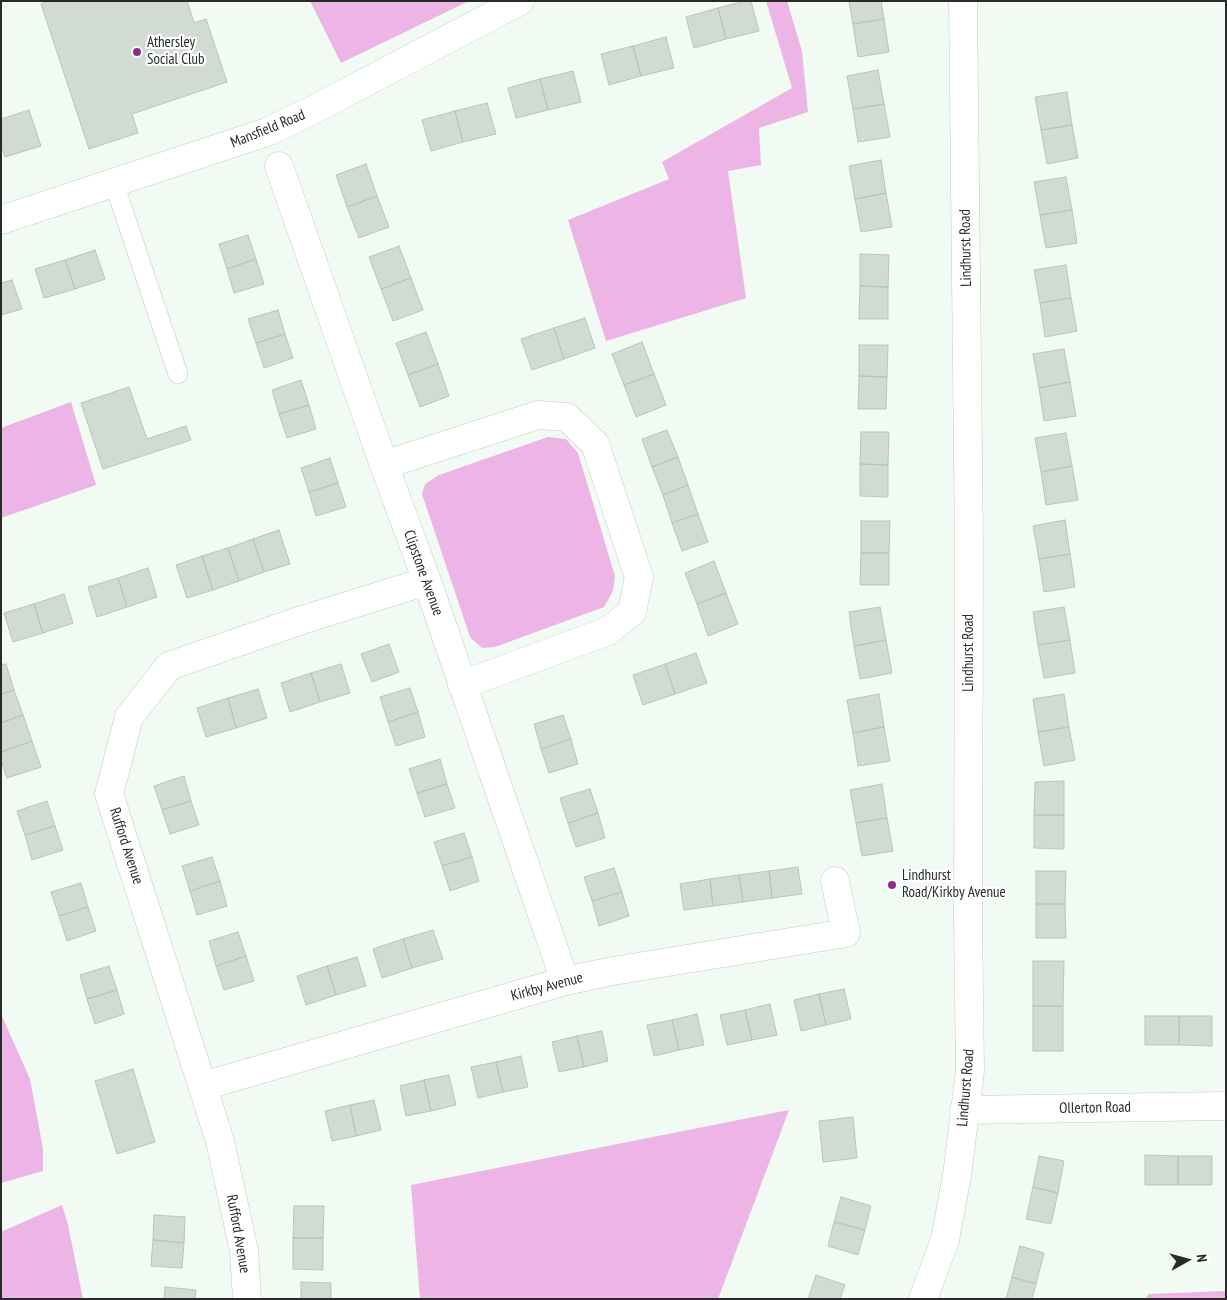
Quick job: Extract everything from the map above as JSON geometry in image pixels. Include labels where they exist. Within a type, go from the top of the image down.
[{"type":"street","name":"Mansfield Road","points":[[1,220],[267,132],[311,111],[520,1]]},
{"type":"street","name":"Lindhurst Road","points":[[923,1299],[945,1240],[970,1071],[968,918],[969,540],[963,1]]},
{"type":"street","name":"Clipstone Avenue","points":[[279,166],[384,465],[427,581],[565,980]]},
{"type":"street","points":[[384,465],[538,415],[567,417],[595,444],[639,577],[632,612],[608,632],[462,685]]},
{"type":"street","name":"Rufford Avenue","points":[[247,1299],[244,1251],[220,1140],[109,794],[129,717],[169,666],[302,620],[427,581]]},
{"type":"street","name":"Kirkby Avenue","points":[[203,1086],[565,980],[846,934],[835,881]]},
{"type":"street","name":"Ollerton Road","points":[[964,1110],[1226,1106]]},
{"type":"lane","points":[[114,182],[178,374]]},
{"type":"shaded area","points":[[310,1],[469,1],[341,63]]},
{"type":"shaded area","points":[[766,1],[787,1],[802,51],[808,112],[759,128],[761,165],[728,171],[746,298],[606,341],[568,220],[669,179],[662,162],[792,88]]},
{"type":"shaded area","points":[[71,402],[96,485],[1,518],[1,428]]},
{"type":"shaded area","points":[[548,437],[566,439],[578,453],[615,576],[613,591],[604,607],[495,647],[482,648],[470,637],[422,494],[425,484],[439,475]]},
{"type":"shaded area","points":[[1,1014],[30,1079],[43,1149],[43,1171],[1,1183]]},
{"type":"shaded area","points":[[789,1110],[718,1299],[420,1299],[411,1185]]},
{"type":"shaded area","points":[[62,1205],[83,1299],[1,1299],[1,1232]]},
{"type":"shaded area","points":[[1226,1291],[1226,1299],[1146,1299],[1148,1294]]},
{"type":"building","name":"Athersley Social Club","points":[[49,1],[187,1],[194,23],[206,19],[227,82],[132,114],[138,133],[89,149],[41,4]]},
{"type":"building","points":[[751,1],[759,31],[726,39],[718,8]]},
{"type":"building","points":[[849,1],[881,1],[884,19],[853,24]]},
{"type":"building","points":[[718,8],[726,39],[694,48],[686,17]]},
{"type":"building","points":[[884,19],[889,52],[858,57],[853,24]]},
{"type":"building","points":[[666,37],[674,68],[641,76],[633,46]]},
{"type":"building","points":[[633,46],[641,76],[609,85],[601,54]]},
{"type":"building","points":[[878,70],[884,104],[853,109],[847,76]]},
{"type":"building","points":[[573,71],[581,102],[548,110],[540,79]]},
{"type":"building","points":[[540,79],[548,110],[516,118],[508,88]]},
{"type":"building","points":[[1067,92],[1072,125],[1041,130],[1035,97]]},
{"type":"building","points":[[487,103],[496,134],[463,142],[455,111]]},
{"type":"building","points":[[884,104],[890,137],[858,142],[853,109]]},
{"type":"building","points":[[29,110],[41,146],[5,157],[1,145],[1,119]]},
{"type":"building","points":[[455,111],[463,142],[431,151],[422,120]]},
{"type":"building","points":[[1072,125],[1078,158],[1047,164],[1041,130]]},
{"type":"building","points":[[881,160],[886,193],[855,199],[849,166]]},
{"type":"building","points":[[366,164],[377,196],[347,207],[336,175]]},
{"type":"building","points":[[1066,177],[1072,210],[1040,215],[1034,182]]},
{"type":"building","points":[[886,193],[892,227],[861,232],[855,199]]},
{"type":"building","points":[[377,196],[389,227],[359,238],[347,207]]},
{"type":"building","points":[[1072,210],[1077,243],[1046,248],[1040,215]]},
{"type":"building","points":[[248,235],[256,259],[227,269],[219,244]]},
{"type":"building","points":[[399,246],[411,278],[381,289],[369,257]]},
{"type":"building","points":[[95,250],[105,279],[75,289],[65,260]]},
{"type":"building","points":[[860,254],[889,255],[888,287],[860,286]]},
{"type":"building","points":[[256,259],[264,284],[234,293],[227,269]]},
{"type":"building","points":[[65,260],[75,289],[44,298],[35,269]]},
{"type":"building","points":[[1066,265],[1071,298],[1040,303],[1034,270]]},
{"type":"building","points":[[411,278],[423,310],[393,321],[381,289]]},
{"type":"building","points":[[12,280],[22,309],[1,315],[1,283]]},
{"type":"building","points":[[860,286],[888,287],[888,319],[859,319]]},
{"type":"building","points":[[1071,298],[1077,331],[1045,337],[1040,303]]},
{"type":"building","points":[[278,310],[285,334],[256,343],[248,319]]},
{"type":"building","points":[[585,318],[595,348],[564,359],[554,328]]},
{"type":"building","points":[[554,328],[564,359],[532,370],[521,339]]},
{"type":"building","points":[[426,332],[438,364],[408,375],[396,343]]},
{"type":"building","points":[[285,334],[293,358],[264,368],[256,343]]},
{"type":"building","points":[[642,342],[654,374],[624,385],[612,354]]},
{"type":"building","points":[[859,345],[888,345],[887,377],[859,376]]},
{"type":"building","points":[[1064,349],[1070,382],[1039,388],[1033,354]]},
{"type":"building","points":[[438,364],[449,396],[420,407],[408,375]]},
{"type":"building","points":[[654,374],[666,405],[636,417],[624,385]]},
{"type":"building","points":[[859,376],[887,377],[886,409],[858,409]]},
{"type":"building","points":[[301,380],[309,405],[279,414],[272,390]]},
{"type":"building","points":[[1070,382],[1076,416],[1044,421],[1039,388]]},
{"type":"building","points":[[129,387],[147,439],[186,426],[191,440],[103,469],[81,403]]},
{"type":"building","points":[[309,405],[316,429],[287,438],[279,414]]},
{"type":"building","points":[[667,430],[678,457],[652,467],[642,439]]},
{"type":"building","points":[[861,432],[889,432],[888,465],[860,464]]},
{"type":"building","points":[[1066,433],[1072,466],[1041,472],[1035,438]]},
{"type":"building","points":[[678,457],[688,485],[663,495],[652,467]]},
{"type":"building","points":[[330,458],[338,483],[309,492],[301,468]]},
{"type":"building","points":[[860,464],[888,465],[888,497],[860,496]]},
{"type":"building","points":[[1072,466],[1078,500],[1046,505],[1041,472]]},
{"type":"building","points":[[338,483],[346,507],[316,516],[309,492]]},
{"type":"building","points":[[688,485],[698,514],[672,523],[663,495]]},
{"type":"building","points":[[698,514],[708,542],[682,551],[672,523]]},
{"type":"building","points":[[1065,520],[1070,554],[1039,559],[1033,526]]},
{"type":"building","points":[[861,521],[890,521],[889,553],[861,553]]},
{"type":"building","points":[[279,530],[290,564],[264,572],[253,539]]},
{"type":"building","points":[[253,539],[264,572],[239,581],[228,548]]},
{"type":"building","points":[[228,548],[239,581],[213,590],[202,556]]},
{"type":"building","points":[[861,553],[889,553],[889,585],[860,585]]},
{"type":"building","points":[[1070,554],[1075,587],[1044,592],[1039,559]]},
{"type":"building","points":[[202,556],[213,590],[187,598],[176,565]]},
{"type":"building","points":[[714,561],[726,593],[697,604],[685,573]]},
{"type":"building","points":[[148,568],[157,597],[127,607],[118,578]]},
{"type":"building","points":[[118,578],[127,607],[97,617],[88,587]]},
{"type":"building","points":[[726,593],[738,624],[708,636],[697,604]]},
{"type":"building","points":[[64,594],[73,623],[43,633],[34,604]]},
{"type":"building","points":[[34,604],[43,633],[13,642],[4,613]]},
{"type":"building","points":[[880,607],[886,640],[854,646],[849,612]]},
{"type":"building","points":[[1064,607],[1070,640],[1038,645],[1033,612]]},
{"type":"building","points":[[886,640],[892,673],[860,679],[854,646]]},
{"type":"building","points":[[1070,640],[1075,673],[1044,678],[1038,645]]},
{"type":"building","points":[[389,644],[399,672],[372,682],[361,654]]},
{"type":"building","points":[[696,653],[707,683],[675,694],[665,664]]},
{"type":"building","points":[[6,664],[14,690],[1,694],[1,665]]},
{"type":"building","points":[[341,664],[350,693],[320,702],[311,673]]},
{"type":"building","points":[[665,664],[675,694],[643,705],[633,675]]},
{"type":"building","points":[[311,673],[320,702],[290,712],[281,683]]},
{"type":"building","points":[[410,688],[418,712],[388,722],[380,697]]},
{"type":"building","points":[[258,689],[267,718],[236,728],[228,698]]},
{"type":"building","points":[[14,690],[23,715],[1,723],[1,694]]},
{"type":"building","points":[[879,694],[884,727],[853,733],[847,700]]},
{"type":"building","points":[[1064,694],[1069,727],[1038,732],[1033,699]]},
{"type":"building","points":[[228,698],[236,728],[206,737],[197,708]]},
{"type":"building","points":[[418,712],[425,737],[396,746],[388,722]]},
{"type":"building","points":[[23,715],[32,741],[1,752],[1,723]]},
{"type":"building","points":[[563,715],[571,739],[541,749],[534,724]]},
{"type":"building","points":[[884,727],[890,761],[858,766],[853,733]]},
{"type":"building","points":[[1069,727],[1075,760],[1044,766],[1038,732]]},
{"type":"building","points":[[571,739],[578,764],[549,773],[541,749]]},
{"type":"building","points":[[32,741],[41,767],[7,778],[1,760],[1,752]]},
{"type":"building","points":[[440,759],[447,784],[417,793],[409,769]]},
{"type":"building","points":[[184,776],[191,801],[162,810],[154,786]]},
{"type":"building","points":[[1064,781],[1064,815],[1034,815],[1035,782]]},
{"type":"building","points":[[447,784],[455,808],[425,817],[417,793]]},
{"type":"building","points":[[882,784],[887,818],[856,823],[850,790]]},
{"type":"building","points":[[590,789],[598,813],[568,823],[560,798]]},
{"type":"building","points":[[47,801],[55,826],[25,835],[17,811]]},
{"type":"building","points":[[191,801],[199,825],[170,834],[162,810]]},
{"type":"building","points":[[598,813],[605,838],[576,847],[568,823]]},
{"type":"building","points":[[1034,815],[1064,815],[1064,849],[1034,848]]},
{"type":"building","points":[[887,818],[893,851],[862,856],[856,823]]},
{"type":"building","points":[[55,826],[63,850],[32,860],[25,835]]},
{"type":"building","points":[[464,833],[472,857],[442,866],[434,842]]},
{"type":"building","points":[[212,857],[220,881],[190,891],[182,866]]},
{"type":"building","points":[[472,857],[479,881],[450,891],[442,866]]},
{"type":"building","points":[[798,867],[802,894],[772,898],[769,871]]},
{"type":"building","points":[[614,868],[622,892],[592,901],[584,877]]},
{"type":"building","points":[[769,871],[772,898],[743,902],[739,875]]},
{"type":"building","points":[[1036,871],[1066,871],[1065,904],[1036,904]]},
{"type":"building","points":[[739,875],[743,902],[713,906],[710,879]]},
{"type":"building","points":[[710,879],[713,906],[684,910],[680,884]]},
{"type":"building","points":[[220,881],[227,906],[197,915],[190,891]]},
{"type":"building","points":[[81,883],[88,907],[59,916],[51,892]]},
{"type":"building","points":[[622,892],[629,916],[599,926],[592,901]]},
{"type":"building","points":[[1036,904],[1065,904],[1066,938],[1036,938]]},
{"type":"building","points":[[88,907],[96,931],[67,941],[59,916]]},
{"type":"building","points":[[433,930],[443,959],[412,968],[403,939]]},
{"type":"building","points":[[238,932],[246,956],[216,966],[209,941]]},
{"type":"building","points":[[403,939],[412,968],[382,978],[373,949]]},
{"type":"building","points":[[246,956],[254,981],[224,990],[216,966]]},
{"type":"building","points":[[357,957],[366,986],[336,995],[327,966]]},
{"type":"building","points":[[1033,961],[1064,961],[1063,1006],[1033,1006]]},
{"type":"building","points":[[109,966],[117,990],[87,999],[80,975]]},
{"type":"building","points":[[327,966],[336,995],[306,1005],[297,976]]},
{"type":"building","points":[[844,989],[851,1019],[826,1025],[819,994]]},
{"type":"building","points":[[117,990],[124,1014],[95,1024],[87,999]]},
{"type":"building","points":[[819,994],[826,1025],[801,1031],[794,1000]]},
{"type":"building","points":[[770,1004],[777,1035],[752,1040],[745,1010]]},
{"type":"building","points":[[1033,1006],[1063,1006],[1063,1051],[1033,1051]]},
{"type":"building","points":[[745,1010],[752,1040],[727,1045],[720,1015]]},
{"type":"building","points":[[697,1014],[704,1045],[679,1050],[672,1020]]},
{"type":"building","points":[[1145,1016],[1179,1016],[1179,1045],[1145,1045]]},
{"type":"building","points":[[1179,1016],[1212,1016],[1212,1046],[1179,1045]]},
{"type":"building","points":[[672,1020],[679,1050],[654,1056],[647,1025]]},
{"type":"building","points":[[602,1031],[608,1061],[584,1067],[577,1036]]},
{"type":"building","points":[[577,1036],[584,1067],[559,1072],[552,1042]]},
{"type":"building","points":[[521,1056],[528,1087],[503,1092],[496,1062]]},
{"type":"building","points":[[496,1062],[503,1092],[478,1098],[471,1067]]},
{"type":"building","points":[[133,1069],[155,1142],[117,1154],[95,1081]]},
{"type":"building","points":[[449,1075],[456,1105],[431,1111],[424,1080]]},
{"type":"building","points":[[424,1080],[431,1111],[406,1116],[400,1086]]},
{"type":"building","points":[[374,1100],[381,1130],[356,1136],[350,1105]]},
{"type":"building","points":[[350,1105],[356,1136],[332,1141],[325,1111]]},
{"type":"building","points":[[853,1117],[857,1158],[823,1162],[819,1121]]},
{"type":"building","points":[[1145,1155],[1178,1156],[1178,1185],[1145,1185]]},
{"type":"building","points":[[1039,1156],[1064,1161],[1058,1193],[1033,1187]]},
{"type":"building","points":[[1178,1156],[1212,1156],[1212,1185],[1178,1185]]},
{"type":"building","points":[[1033,1187],[1058,1193],[1051,1224],[1026,1219]]},
{"type":"building","points":[[841,1197],[871,1206],[865,1230],[834,1222]]},
{"type":"building","points":[[294,1206],[324,1206],[323,1238],[293,1238]]},
{"type":"building","points":[[154,1215],[185,1217],[184,1243],[153,1240]]},
{"type":"building","points":[[834,1222],[865,1230],[858,1255],[828,1246]]},
{"type":"building","points":[[293,1238],[323,1238],[323,1270],[293,1269]]},
{"type":"building","points":[[153,1240],[184,1243],[182,1268],[151,1266]]},
{"type":"building","points":[[1020,1246],[1044,1253],[1036,1284],[1012,1277]]},
{"type":"building","points":[[816,1275],[845,1285],[840,1299],[808,1299]]},
{"type":"building","points":[[1012,1277],[1036,1284],[1032,1299],[1006,1299]]},
{"type":"building","points":[[301,1282],[331,1283],[331,1299],[301,1299]]},
{"type":"building","points":[[165,1287],[196,1290],[195,1299],[164,1299]]},
{"type":"place","name":"Athersley Social Club","points":[[137,52]]},
{"type":"place","name":"Lindhurst Road/Kirkby Avenue","points":[[892,885]]}]
